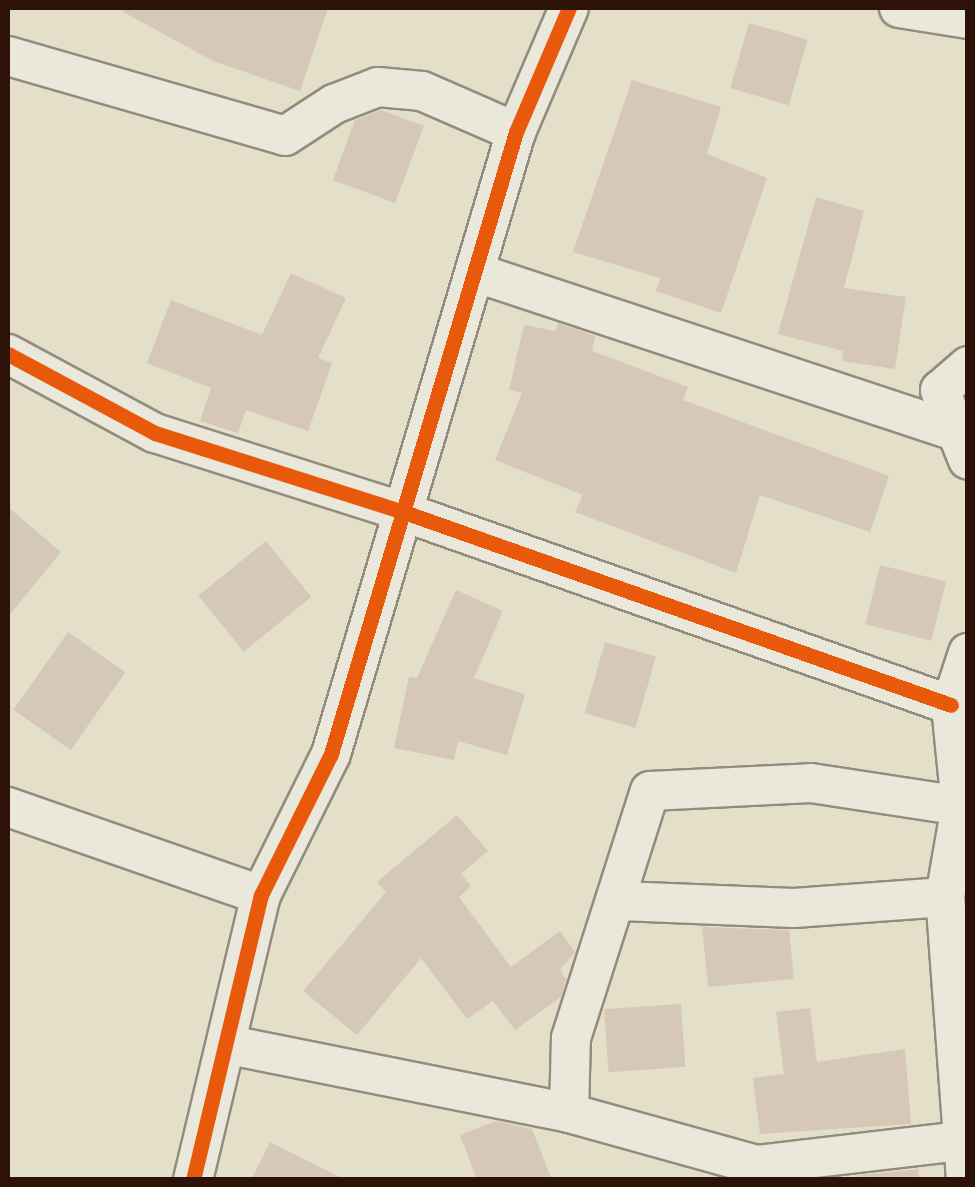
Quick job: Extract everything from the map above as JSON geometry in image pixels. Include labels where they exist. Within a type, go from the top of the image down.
[{"type":"street","points":[[193,1180],[230,1045],[261,895],[331,754],[516,132],[569,8]]},
{"type":"street","points":[[899,8],[968,19]]},
{"type":"street","points":[[8,56],[285,136],[334,104],[378,87],[422,91],[516,132]]},
{"type":"street","points":[[477,272],[959,445]]},
{"type":"street","points":[[8,354],[155,433],[401,511],[951,706]]},
{"type":"street","points":[[959,445],[940,390],[968,366]]},
{"type":"street","points":[[966,1180],[960,1141],[945,897],[962,826],[951,706],[968,653]]},
{"type":"street","points":[[569,1113],[571,1038],[620,901],[650,792],[811,783],[962,826]]},
{"type":"street","points":[[8,806],[261,895]]},
{"type":"street","points":[[620,901],[794,908],[945,897]]},
{"type":"street","points":[[230,1045],[569,1113],[756,1165],[960,1141]]},
{"type":"building","points":[[116,8],[328,8],[300,91],[213,61]]},
{"type":"building","points":[[749,23],[808,40],[789,105],[730,88]]},
{"type":"building","points":[[632,80],[721,107],[707,154],[767,178],[721,313],[656,291],[660,278],[573,252]]},
{"type":"building","points":[[381,110],[424,126],[395,203],[333,180],[355,120]]},
{"type":"building","points":[[816,197],[864,211],[844,288],[906,297],[895,369],[842,361],[843,351],[778,334]]},
{"type":"building","points":[[291,273],[346,298],[318,358],[332,363],[308,431],[246,410],[238,433],[200,421],[211,388],[147,363],[171,300],[262,335]]},
{"type":"building","points":[[558,323],[595,336],[592,351],[688,387],[683,400],[889,476],[870,532],[760,495],[736,573],[575,512],[583,495],[495,460],[522,393],[509,390],[524,325],[556,331]]},
{"type":"building","points":[[8,507],[61,552],[8,617]]},
{"type":"building","points":[[266,541],[311,597],[244,652],[198,596]]},
{"type":"building","points":[[880,565],[946,581],[931,641],[865,624]]},
{"type":"building","points":[[456,590],[503,611],[474,678],[525,694],[507,755],[458,741],[454,760],[394,748],[409,677],[417,678]]},
{"type":"building","points":[[68,632],[125,672],[71,750],[14,710]]},
{"type":"building","points":[[605,642],[656,657],[636,728],[585,713]]},
{"type":"building","points":[[457,815],[488,851],[461,874],[471,886],[459,897],[511,967],[560,931],[575,952],[560,970],[566,979],[561,997],[515,1030],[493,1001],[467,1019],[421,958],[357,1035],[303,991],[386,892],[377,882]]},
{"type":"building","points":[[702,927],[789,930],[794,979],[708,987]]},
{"type":"building","points":[[681,1004],[685,1067],[609,1072],[604,1009]]},
{"type":"building","points":[[810,1008],[817,1062],[905,1049],[911,1124],[760,1134],[753,1078],[784,1074],[776,1012]]},
{"type":"building","points":[[496,1121],[532,1129],[552,1180],[477,1180],[460,1135]]},
{"type":"building","points":[[270,1142],[346,1180],[251,1180]]},
{"type":"building","points":[[918,1169],[919,1180],[853,1176]]},
{"type":"cycle path","points":[[193,1180],[261,895],[331,754],[516,132],[569,8]]},
{"type":"cycle path","points":[[8,354],[155,433],[401,511],[951,705]]}]
